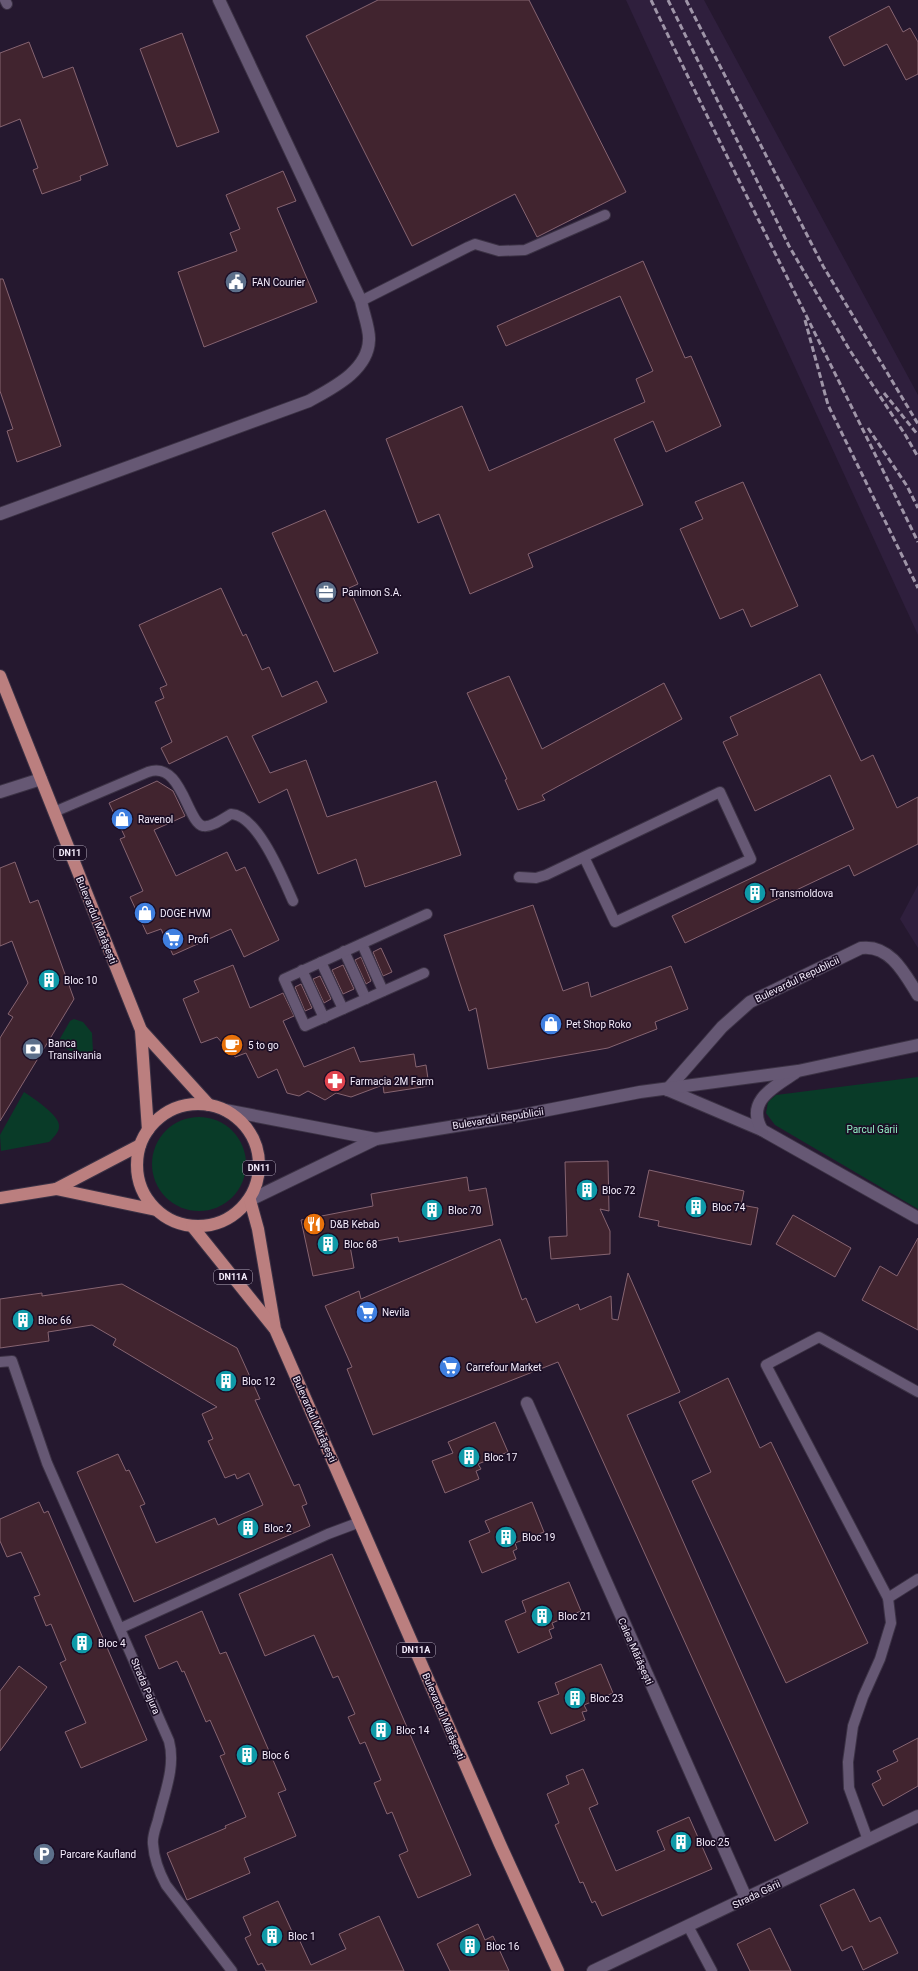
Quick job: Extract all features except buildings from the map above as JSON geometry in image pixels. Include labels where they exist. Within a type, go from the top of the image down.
[{"type":"main road","name":"Bulevardul Mărășești","points":[[0,676],[141,1030],[148,1130]]},
{"type":"main road","name":"Bulevardul Mărășești","points":[[141,1030],[209,1105]]},
{"type":"main road","name":"DN11","points":[[191,1104],[209,1105],[225,1110],[240,1121],[251,1135],[257,1151],[257,1182],[250,1200],[228,1219],[210,1225],[192,1226],[173,1221],[156,1210],[145,1196],[138,1180],[137,1162],[140,1145],[148,1130],[160,1117],[175,1108],[191,1104]]},
{"type":"main road","name":"DN11","points":[[0,1198],[56,1189],[140,1145]]},
{"type":"main road","name":"DN11","points":[[56,1189],[156,1210]]},
{"type":"main road","name":"Bulevardul Mărășești","points":[[250,1200],[258,1229],[275,1329],[500,1844],[558,1971]]},
{"type":"main road","name":"Bulevardul Mărășești","points":[[192,1226],[275,1329]]},
{"type":"street","points":[[0,514],[309,401],[334,387],[361,364],[369,340],[361,301],[219,0]]},
{"type":"street","points":[[0,792],[41,779]]},
{"type":"street","name":"Bulevardul Republicii","points":[[667,1090],[722,1026],[750,1002],[862,948],[870,947],[888,954],[905,973],[918,995]]},
{"type":"street","name":"Bulevardul Republicii","points":[[250,1200],[376,1139],[517,1116],[640,1092],[667,1090],[798,1071],[918,1045]]},
{"type":"street","points":[[762,1130],[757,1116],[757,1109],[762,1099],[770,1089],[798,1071]]},
{"type":"street","name":"Bulevardul Republicii","points":[[667,1090],[762,1130],[918,1218]]},
{"type":"street","name":"Bulevardul Republicii","points":[[225,1110],[376,1139]]},
{"type":"street","name":"Calea Mărășești","points":[[526,1403],[746,1898]]},
{"type":"street","name":"Strada Gării","points":[[593,1971],[918,1816]]},
{"type":"lane","points":[[361,301],[475,244],[499,251],[525,250],[605,215]]},
{"type":"lane","points":[[54,812],[148,772],[159,772],[168,776],[182,792],[192,814],[198,823],[203,826],[208,826],[231,814],[240,816],[249,823],[266,846],[294,901]]},
{"type":"lane","points":[[519,877],[542,877],[720,792],[751,859],[615,922],[584,857]]},
{"type":"lane","points":[[424,973],[305,1026],[284,978],[427,914]]},
{"type":"lane","points":[[362,944],[383,991]]},
{"type":"lane","points":[[344,951],[366,999]]},
{"type":"lane","points":[[321,962],[343,1009]]},
{"type":"lane","points":[[302,970],[324,1018]]},
{"type":"lane","points":[[868,1840],[849,1788],[848,1762],[853,1726],[863,1697],[880,1659],[891,1623],[888,1598],[766,1365],[819,1338],[918,1392]]},
{"type":"lane","name":"Strada Pajura","points":[[0,1362],[12,1361],[47,1463],[171,1748],[170,1773],[154,1835],[153,1843],[156,1861],[166,1885],[232,1971]]},
{"type":"lane","points":[[120,1628],[328,1534],[360,1522]]},
{"type":"lane","points":[[888,1598],[918,1580]]},
{"type":"lane","points":[[688,1926],[712,1971]]},
{"type":"shaded area","points":[[626,0],[704,0],[918,395],[918,635]]},
{"type":"shaded area","points":[[918,885],[918,948],[900,919]]},
{"type":"green space","points":[[74,1019],[83,1022],[92,1033],[93,1052],[90,1057],[86,1059],[57,1044],[70,1021]]},
{"type":"green space","name":"Parcul Gării","points":[[918,1077],[918,1209],[775,1125],[766,1113],[768,1102],[776,1095]]},
{"type":"green space","points":[[24,1092],[34,1098],[56,1118],[59,1127],[58,1131],[49,1142],[1,1151],[0,1135]]},
{"type":"green space","points":[[190,1117],[208,1117],[217,1120],[233,1130],[243,1146],[246,1155],[246,1173],[243,1182],[233,1198],[217,1208],[208,1211],[190,1211],[181,1208],[165,1198],[155,1182],[152,1173],[152,1155],[155,1146],[165,1130],[181,1120]]},
{"type":"railway","points":[[651,0],[918,542]]},
{"type":"railway","points":[[668,0],[789,246],[849,349],[918,457]]},
{"type":"railway","points":[[686,0],[823,266],[918,424]]},
{"type":"railway","points":[[805,320],[828,405],[918,588]]},
{"type":"railway","points":[[884,393],[918,435]]},
{"type":"railway","points":[[868,428],[907,486],[918,508]]},
{"type":"place","name":"FAN Courier","points":[[236,282]]},
{"type":"place","name":"Panimon S.A.","points":[[326,592]]},
{"type":"place","name":"Ravenol","points":[[122,819]]},
{"type":"place","name":"Transmoldova","points":[[755,893]]},
{"type":"place","name":"DOGE HVM","points":[[145,913]]},
{"type":"place","name":"Profi","points":[[173,939]]},
{"type":"place","name":"Bloc 10","points":[[49,980]]},
{"type":"place","name":"Pet Shop Roko","points":[[551,1024]]},
{"type":"place","name":"5 to go","points":[[232,1045]]},
{"type":"place","name":"Banca Transilvania","points":[[33,1049]]},
{"type":"place","name":"Farmacia 2M Farm","points":[[335,1081]]},
{"type":"place","name":"Bloc 72","points":[[587,1190]]},
{"type":"place","name":"Bloc 74","points":[[696,1207]]},
{"type":"place","name":"Bloc 70","points":[[432,1210]]},
{"type":"place","name":"D&B Kebab","points":[[314,1224]]},
{"type":"place","name":"Bloc 68","points":[[328,1244]]},
{"type":"place","name":"Nevila","points":[[367,1312]]},
{"type":"place","name":"Bloc 66","points":[[23,1320]]},
{"type":"place","name":"Carrefour Market","points":[[450,1367]]},
{"type":"place","name":"Bloc 12","points":[[226,1381]]},
{"type":"place","name":"Bloc 17","points":[[469,1457]]},
{"type":"place","name":"Bloc 2","points":[[248,1528]]},
{"type":"place","name":"Bloc 19","points":[[506,1537]]},
{"type":"place","name":"Bloc 21","points":[[542,1616]]},
{"type":"place","name":"Bloc 4","points":[[82,1643]]},
{"type":"place","name":"Bloc 23","points":[[575,1698]]},
{"type":"place","name":"Bloc 14","points":[[381,1730]]},
{"type":"place","name":"Bloc 6","points":[[247,1755]]},
{"type":"place","name":"Bloc 25","points":[[681,1842]]},
{"type":"place","name":"Parcare Kaufland","points":[[44,1854]]},
{"type":"place","name":"Bloc 1","points":[[272,1936]]},
{"type":"place","name":"Bloc 16","points":[[470,1946]]}]
